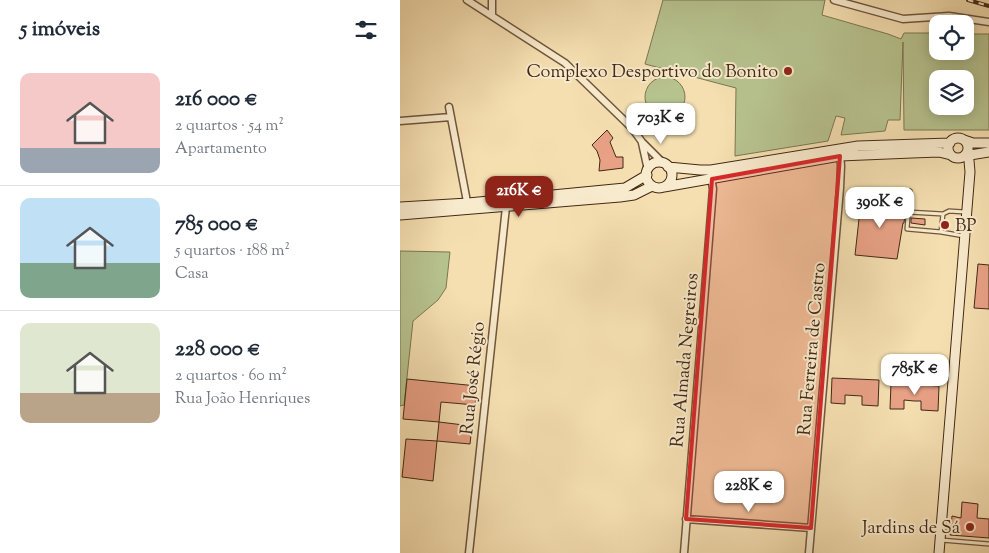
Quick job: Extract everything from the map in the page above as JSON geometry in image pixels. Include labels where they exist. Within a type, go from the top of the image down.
[{"type":"street","points":[[467,0],[564,63],[632,128],[642,142],[666,165],[672,178],[664,187]]},
{"type":"street","points":[[492,0],[492,16]]},
{"type":"street","points":[[834,0],[903,19],[949,16],[989,22]]},
{"type":"street","points":[[449,107],[468,207]]},
{"type":"street","points":[[400,121],[451,117]]},
{"type":"street","points":[[939,553],[970,172],[966,150],[954,139],[948,149],[952,156],[963,166],[968,181]]},
{"type":"street","points":[[642,142],[649,183],[656,188],[711,174],[839,152],[858,146],[950,143]]},
{"type":"street","points":[[839,152],[939,152],[959,158],[973,143],[989,143]]},
{"type":"street","points":[[966,150],[989,152]]},
{"type":"street","name":"Rua Ferreira de Castro","points":[[809,553],[839,198],[841,166],[839,152]]},
{"type":"street","points":[[400,215],[624,188],[647,173],[653,164],[700,170],[711,174]]},
{"type":"street","name":"Rua Almada Negreiros","points":[[684,553],[712,188],[711,174]]},
{"type":"street","points":[[400,207],[506,207],[603,199],[634,195],[652,186]]},
{"type":"street","name":"Rua José Régio","points":[[469,553],[506,207]]},
{"type":"street","points":[[686,519],[811,528]]},
{"type":"lane","points":[[910,191],[907,229],[964,236]]},
{"type":"lane","points":[[908,212],[943,214],[949,211],[966,212]]},
{"type":"lane","points":[[941,232],[943,214]]},
{"type":"lane","points":[[940,540],[989,544]]},
{"type":"highlighted area","points":[[840,156],[811,528],[686,519],[712,179]]},
{"type":"green space","name":"Complexo Desportivo do Bonito","points":[[663,0],[825,0],[822,15],[901,39],[904,33],[929,33],[929,60],[974,60],[974,34],[989,34],[989,130],[904,130],[903,42],[900,120],[888,120],[885,131],[841,135],[845,118],[836,116],[828,141],[735,156],[736,88],[645,64]]},
{"type":"green space","points":[[661,77],[669,77],[676,80],[682,86],[685,97],[682,108],[676,114],[669,117],[661,117],[654,114],[648,108],[645,101],[645,93],[648,86],[654,80]]},
{"type":"green space","points":[[400,251],[450,252],[446,288],[438,300],[413,321],[404,405],[400,406]]},
{"type":"building","points":[[607,130],[613,138],[610,142],[616,157],[623,157],[623,168],[599,171],[600,160],[597,151],[592,145]]},
{"type":"building","points":[[861,201],[906,203],[897,259],[855,255]]},
{"type":"building","points":[[911,218],[925,219],[925,225],[911,223]]},
{"type":"building","points":[[978,264],[989,265],[989,309],[974,308]]},
{"type":"building","points":[[832,378],[879,380],[878,406],[862,405],[862,396],[845,395],[845,404],[831,403]]},
{"type":"building","points":[[407,379],[477,386],[475,405],[441,402],[439,422],[403,419]]},
{"type":"building","points":[[891,383],[939,386],[938,411],[921,410],[921,401],[904,400],[904,409],[890,409]]},
{"type":"building","points":[[439,422],[472,426],[470,444],[437,441]]},
{"type":"building","points":[[406,439],[437,441],[433,481],[402,477]]},
{"type":"building","name":"Jardins de Sá","points":[[962,502],[978,504],[977,518],[989,519],[989,538],[950,535],[952,516],[961,518]]},
{"type":"railway","points":[[968,0],[989,6]]},
{"type":"place","name":"Complexo Desportivo do Bonito","points":[[788,71]]},
{"type":"place","name":"BP","points":[[945,225]]},
{"type":"place","name":"Jardins de Sá","points":[[970,527]]}]
